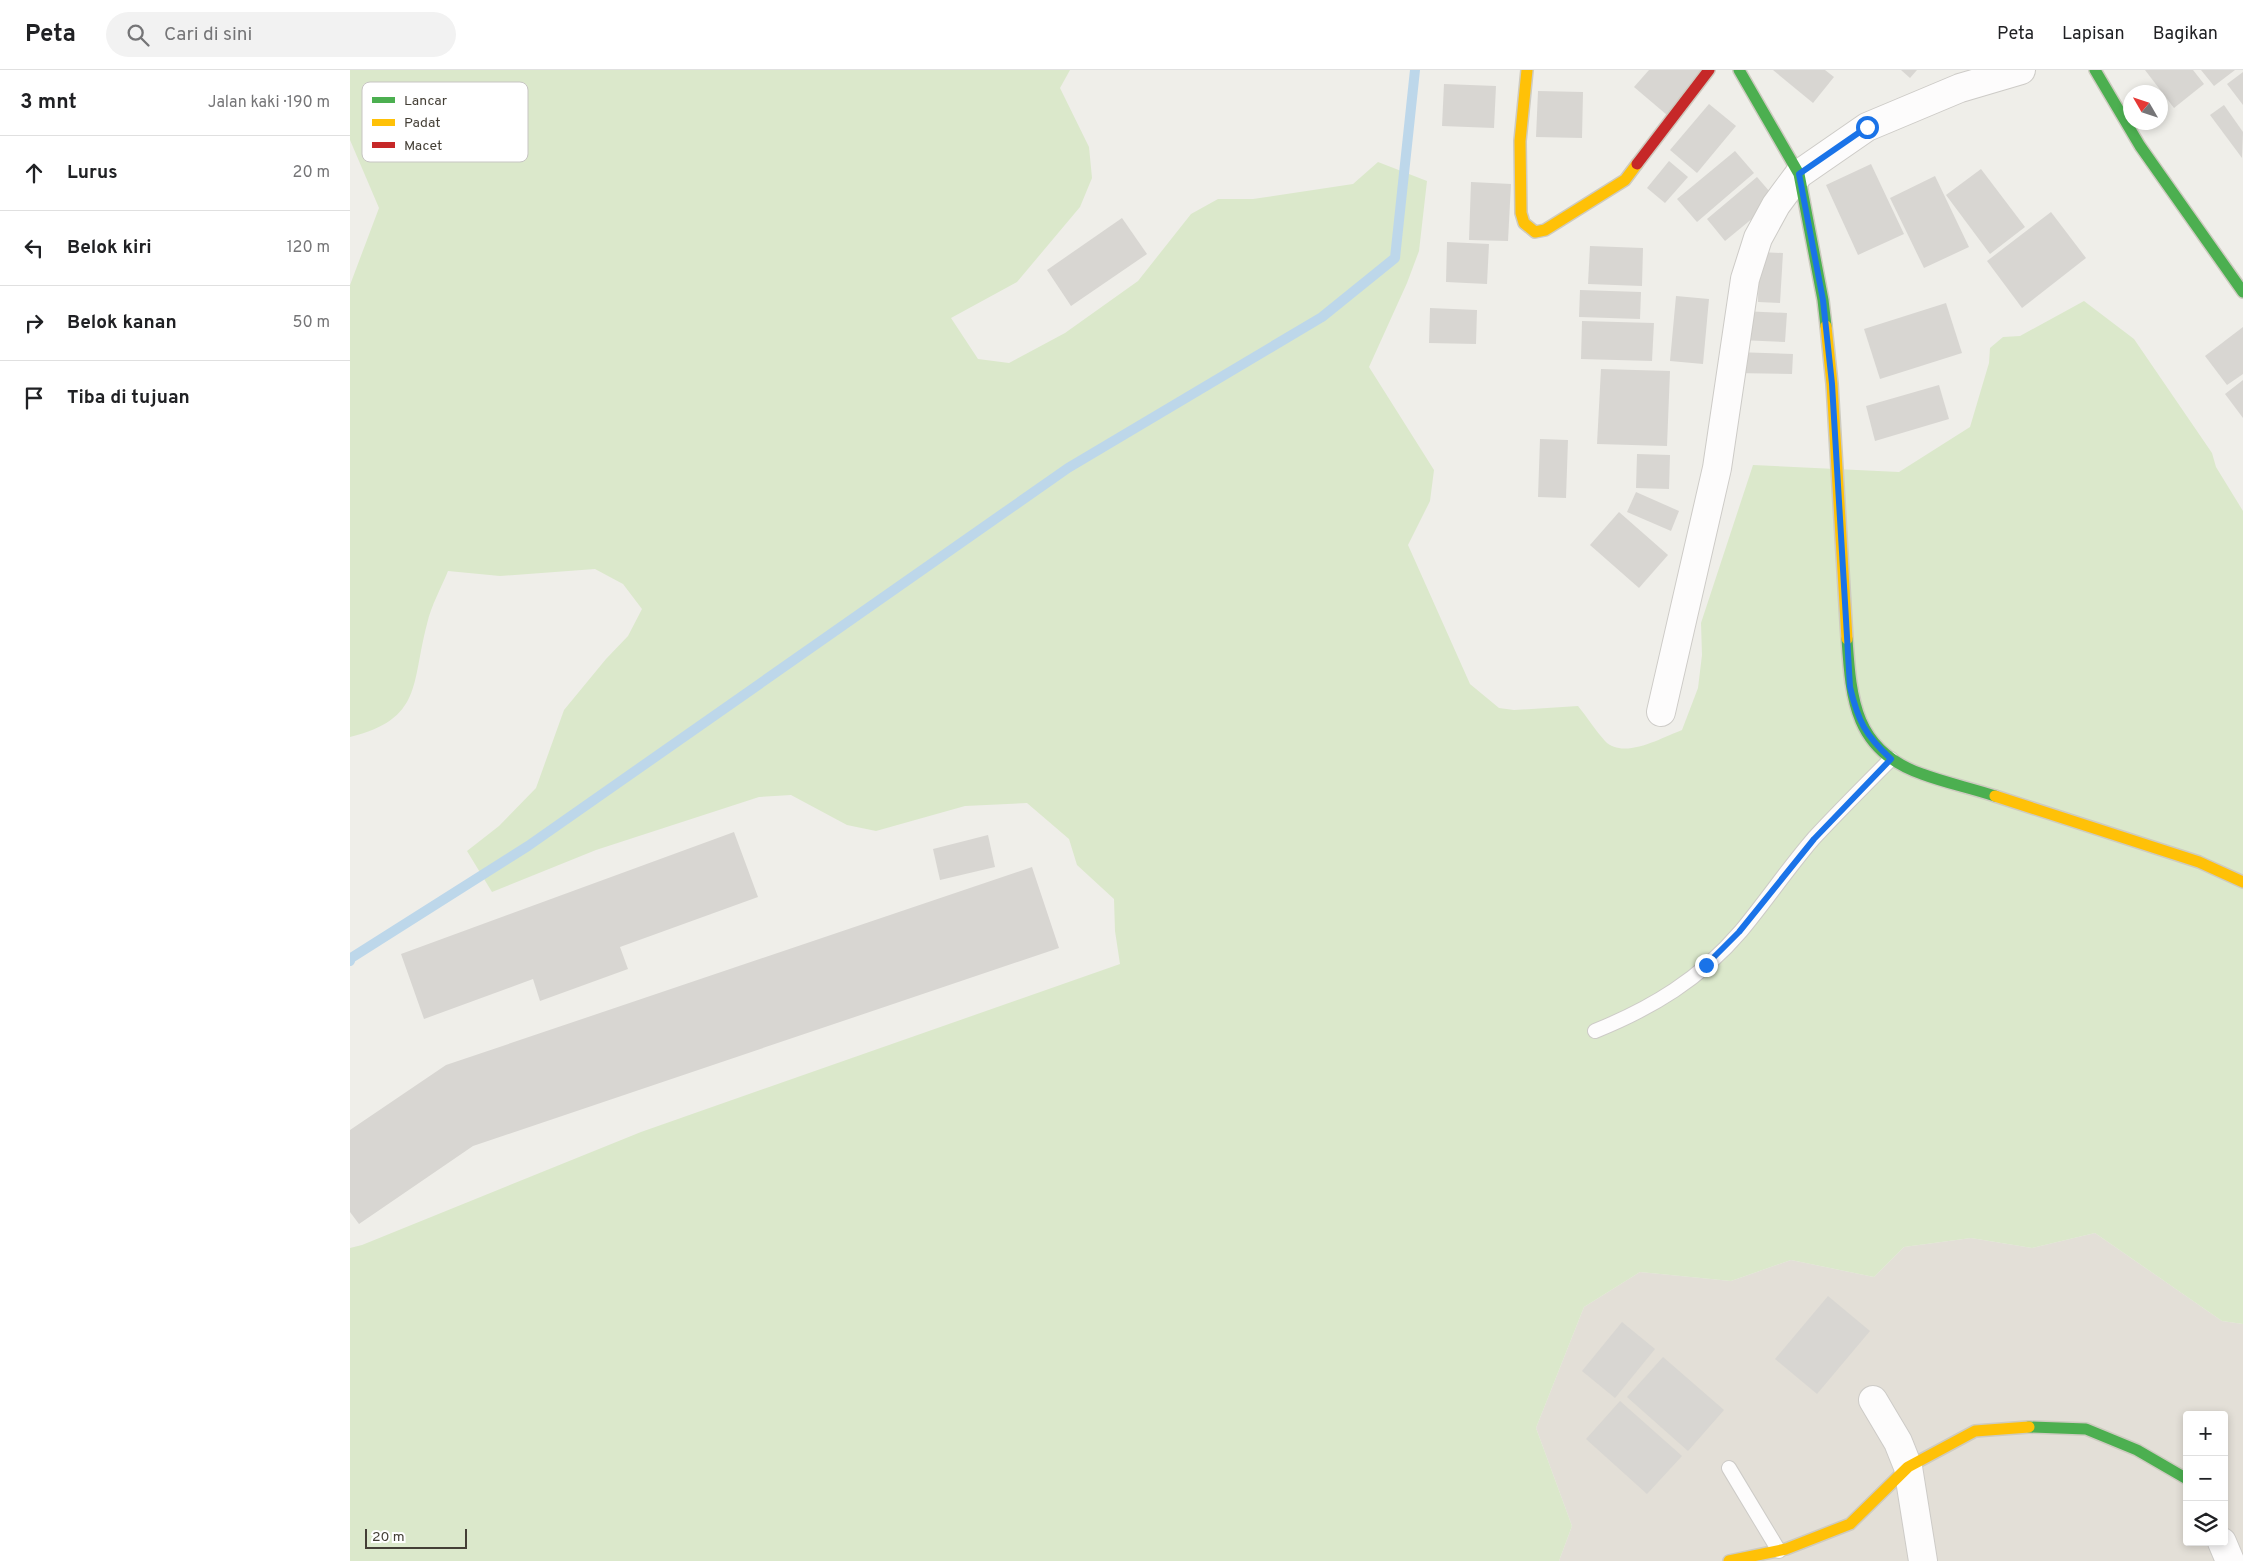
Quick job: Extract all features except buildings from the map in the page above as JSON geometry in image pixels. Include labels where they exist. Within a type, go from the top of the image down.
[{"type":"street","points":[[1527,70],[1520,142],[1521,212],[1524,224],[1535,232],[1545,230],[1625,180],[1709,70]]},
{"type":"street","points":[[1739,70],[1799,174],[1823,300],[1832,384],[1850,687],[1857,715],[1874,744],[1891,759],[1924,775],[1976,790],[2187,859],[2229,874],[2243,882]]},
{"type":"street","points":[[1661,712],[1717,468],[1745,279],[1758,238],[1776,205],[1799,174],[1867,127],[1960,88],[2020,70]]},
{"type":"street","points":[[2095,70],[2140,146],[2243,292]]},
{"type":"street","points":[[1874,1400],[1898,1442],[1908,1467],[1922,1561]]},
{"type":"street","points":[[1729,1561],[1779,1551],[1850,1524],[1908,1467],[1975,1431],[2030,1427],[2086,1429],[2137,1450],[2183,1477]]},
{"type":"street","points":[[2224,1546],[2230,1561]]},
{"type":"lane","points":[[1595,1031],[1654,1004],[1680,987],[1706,965],[1739,932],[1814,839],[1891,759]]},
{"type":"lane","points":[[1729,1468],[1779,1551]]},
{"type":"shaded area","points":[[2095,1233],[2222,1321],[2243,1324],[2243,1561],[1559,1561],[1572,1526],[1536,1428],[1584,1307],[1640,1272],[1731,1281],[1791,1260],[1874,1277],[1904,1247],[1971,1238],[2032,1248]]},
{"type":"green space","points":[[350,70],[1070,70],[1060,88],[1089,147],[1092,178],[1080,207],[1017,282],[951,318],[978,359],[1009,363],[1065,333],[1138,281],[1191,214],[1218,199],[1253,199],[1353,184],[1378,162],[1427,181],[1419,251],[1407,283],[1369,367],[1434,470],[1430,501],[1408,545],[1470,684],[1499,708],[1514,710],[1578,706],[1605,741],[1613,746],[1622,748],[1642,746],[1682,730],[1698,688],[1702,655],[1701,623],[1753,465],[1899,472],[1970,427],[1989,363],[1990,348],[2003,337],[2020,336],[2084,301],[2134,339],[2212,453],[2216,467],[2243,511],[2243,1324],[2222,1321],[2095,1233],[2032,1248],[1971,1238],[1904,1247],[1874,1277],[1791,1260],[1731,1281],[1640,1272],[1584,1307],[1536,1428],[1572,1526],[1559,1561],[350,1561],[350,1248],[362,1245],[641,1132],[1120,964],[1115,931],[1114,899],[1077,865],[1069,839],[1027,803],[965,806],[876,831],[847,825],[791,795],[759,797],[596,850],[492,892],[467,851],[499,826],[536,788],[564,710],[606,659],[628,636],[642,609],[623,584],[595,569],[500,576],[448,571],[429,617],[410,696],[402,709],[391,720],[374,729],[350,737],[350,285],[379,208],[350,140]]},
{"type":"waterway","points":[[350,961],[351,958],[528,846],[1068,468],[1322,317],[1395,258],[1415,70]]},
{"type":"traffic: fast","points":[[1739,70],[1799,174],[1823,300],[1826,326]]},
{"type":"traffic: fast","points":[[2095,70],[2140,146],[2243,292]]},
{"type":"traffic: fast","points":[[1847,639],[1851,683],[1861,721],[1870,737],[1883,752],[1900,764],[1922,774],[1995,796]]},
{"type":"traffic: fast","points":[[2029,1427],[2086,1429],[2137,1450],[2183,1477]]},
{"type":"traffic: slow","points":[[1527,70],[1520,141],[1521,213],[1524,223],[1535,232],[1545,230],[1625,180],[1637,164]]},
{"type":"traffic: slow","points":[[1826,326],[1832,384],[1847,639]]},
{"type":"traffic: slow","points":[[1995,796],[2199,862],[2243,882]]},
{"type":"traffic: slow","points":[[1729,1561],[1786,1549],[1850,1524],[1908,1467],[1975,1431],[2029,1427]]},
{"type":"traffic: jam","points":[[1637,164],[1709,70]]},
{"type":"route","points":[[1706,965],[1739,932],[1814,839],[1891,759],[1874,744],[1857,715],[1850,687],[1832,384],[1823,300],[1799,174],[1867,127]]}]
